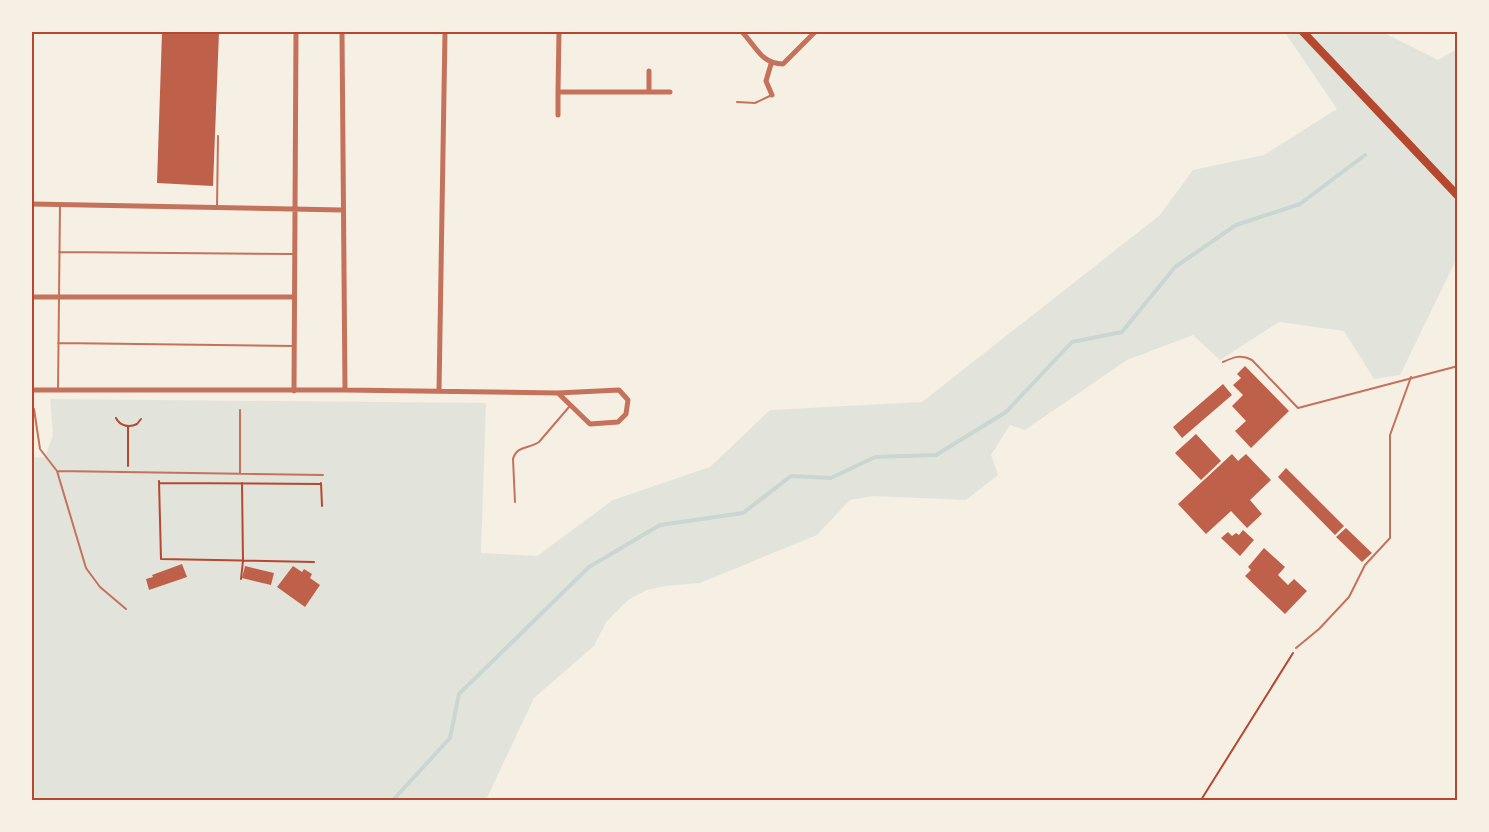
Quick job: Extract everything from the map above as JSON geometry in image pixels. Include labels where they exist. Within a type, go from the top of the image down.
[{"type":"main road","points":[[1303,32],[1458,196]]},
{"type":"street","points":[[294,391],[296,32]]},
{"type":"street","points":[[342,32],[345,390]]},
{"type":"street","points":[[439,391],[445,32]]},
{"type":"street","points":[[558,115],[559,32]]},
{"type":"street","points":[[741,32],[771,64],[783,64],[815,32]]},
{"type":"street","points":[[771,64],[766,81],[772,96]]},
{"type":"street","points":[[649,71],[649,92]]},
{"type":"street","points":[[558,92],[670,92]]},
{"type":"street","points":[[32,204],[342,210]]},
{"type":"street","points":[[32,297],[294,297]]},
{"type":"street","points":[[32,390],[558,393],[619,390],[628,400],[626,414],[618,422],[590,424],[558,393]]},
{"type":"lane","points":[[737,102],[755,103],[772,96]]},
{"type":"lane","points":[[217,207],[218,136]]},
{"type":"lane","points":[[58,390],[60,205]]},
{"type":"lane","points":[[59,252],[294,255]]},
{"type":"lane","points":[[58,343],[294,346]]},
{"type":"lane","points":[[1223,362],[1236,356],[1245,356],[1252,360],[1298,408],[1458,366]]},
{"type":"lane","points":[[1296,648],[1319,629],[1349,597],[1365,565],[1390,538],[1390,435],[1411,377]]},
{"type":"lane","points":[[515,502],[513,459],[515,453],[519,449],[539,442],[571,405]]},
{"type":"lane","points":[[32,409],[34,409],[40,449],[57,471],[86,568],[100,587],[126,609]]},
{"type":"lane","points":[[240,410],[240,473]]},
{"type":"lane","points":[[57,471],[322,475]]},
{"type":"path","points":[[116,418],[122,425],[128,426],[137,424],[141,419]]},
{"type":"path","points":[[128,426],[129,472]]},
{"type":"path","points":[[159,472],[161,559],[314,562]]},
{"type":"path","points":[[322,475],[322,506]]},
{"type":"path","points":[[160,483],[321,484]]},
{"type":"path","points":[[241,579],[243,561],[242,483]]},
{"type":"path","points":[[1202,801],[1296,648]]},
{"type":"shaded area","points":[[1287,32],[1382,32],[1438,60],[1457,49],[1457,258],[1400,375],[1374,379],[1344,331],[1279,322],[1220,360],[1193,335],[1127,360],[1025,430],[1010,425],[991,455],[998,475],[966,500],[873,496],[850,500],[817,535],[700,583],[647,590],[628,600],[606,622],[594,646],[534,698],[486,800],[32,800],[32,458],[45,457],[53,435],[50,399],[486,403],[481,553],[537,556],[613,500],[710,467],[770,410],[922,402],[1160,215],[1193,170],[1264,155],[1337,109],[1286,34]]},
{"type":"building","points":[[162,32],[219,32],[213,186],[157,183]]},
{"type":"building","points":[[1245,366],[1289,411],[1251,448],[1235,431],[1246,421],[1232,406],[1243,395],[1233,385],[1241,378],[1237,374]]},
{"type":"building","points":[[1223,384],[1232,395],[1182,438],[1173,427]]},
{"type":"building","points":[[1196,434],[1221,461],[1201,480],[1175,453]]},
{"type":"building","points":[[1232,454],[1238,461],[1246,454],[1271,480],[1250,500],[1262,514],[1247,528],[1231,511],[1206,534],[1178,504]]},
{"type":"building","points":[[1286,468],[1344,526],[1335,535],[1278,477]]},
{"type":"building","points":[[1346,528],[1372,553],[1362,562],[1336,537]]},
{"type":"building","points":[[1243,530],[1254,540],[1240,556],[1221,538],[1228,532],[1232,536],[1236,533],[1239,535]]},
{"type":"building","points":[[1264,548],[1285,567],[1278,575],[1288,585],[1294,579],[1307,591],[1285,614],[1245,576],[1251,570],[1248,567]]},
{"type":"building","points":[[182,564],[187,577],[149,590],[146,579]]},
{"type":"building","points":[[245,566],[274,573],[271,585],[242,578]]},
{"type":"building","points":[[293,566],[302,572],[304,569],[312,574],[310,578],[320,585],[305,607],[277,587]]},
{"type":"waterway","points":[[393,800],[450,738],[459,694],[589,567],[660,525],[743,513],[791,476],[831,478],[875,457],[936,455],[1006,412],[1072,342],[1122,332],[1175,267],[1236,225],[1300,204],[1365,155]]}]
